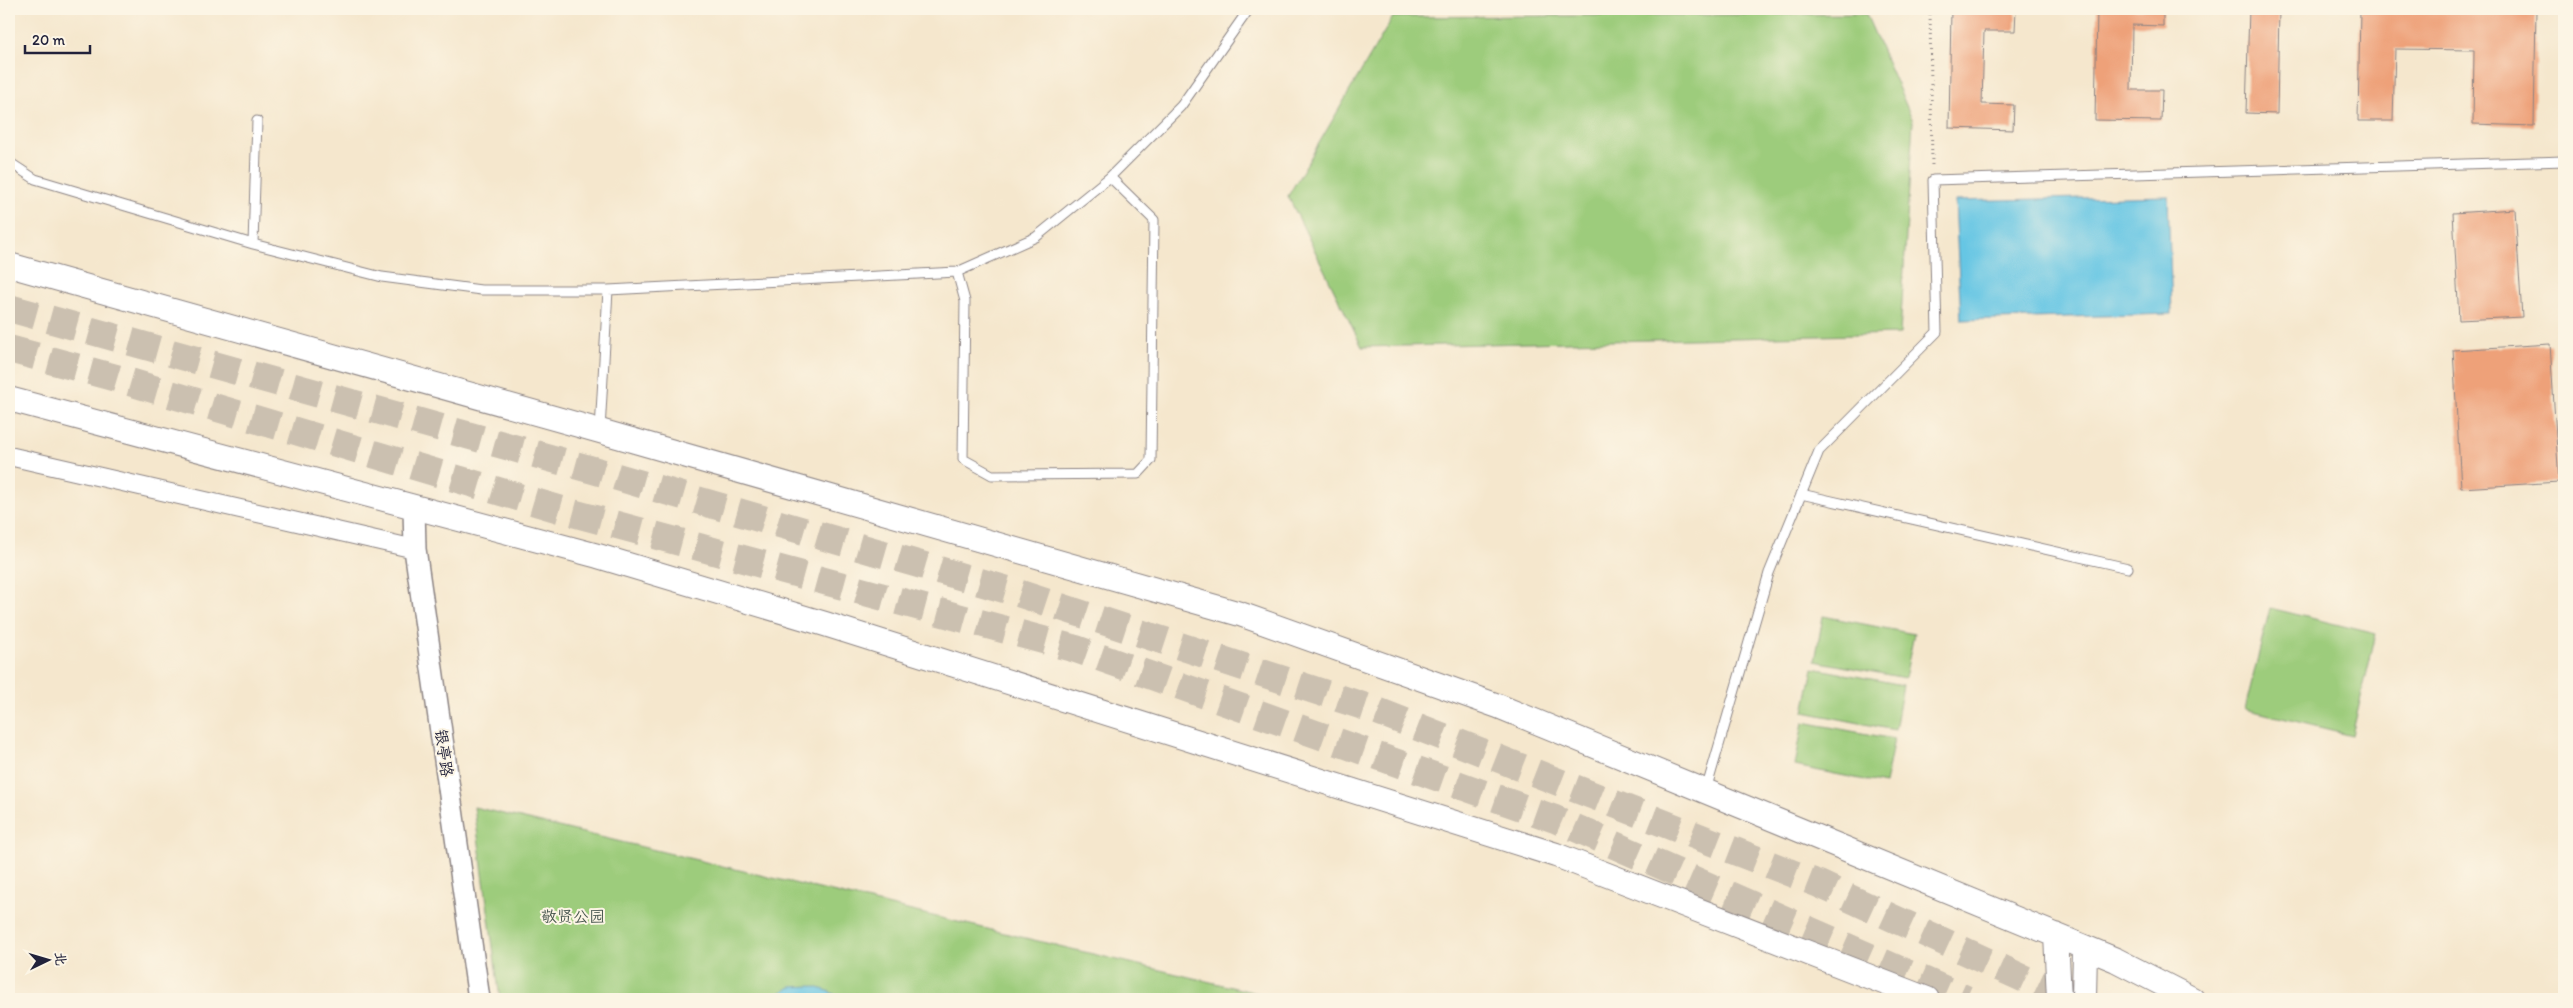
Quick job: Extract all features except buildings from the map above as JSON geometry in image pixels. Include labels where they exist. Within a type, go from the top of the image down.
[{"type":"main road","points":[[9,265],[1240,614],[1498,706],[2116,960],[2192,999]]},
{"type":"main road","points":[[9,398],[598,556],[815,621],[1556,855],[1927,999]]},
{"type":"main road","points":[[2056,935],[2059,999]]},
{"type":"main road","points":[[2084,999],[2086,949]]},
{"type":"street","points":[[9,456],[415,549]]},
{"type":"street","name":"银亭路","points":[[414,507],[415,549],[479,999]]},
{"type":"lane","points":[[9,162],[35,179],[253,244],[382,277],[481,290],[608,290],[957,272],[1036,237],[1110,177],[1181,106],[1249,9]]},
{"type":"lane","points":[[253,244],[258,120]]},
{"type":"lane","points":[[1706,791],[1769,573],[1819,451],[1937,332],[1933,180],[2564,162]]},
{"type":"lane","points":[[957,272],[965,301],[963,459],[992,475],[1138,474],[1151,460],[1154,220],[1110,177]]},
{"type":"lane","points":[[600,431],[608,290]]},
{"type":"lane","points":[[1801,494],[2128,568]]},
{"type":"path","points":[[1930,9],[1932,152]]},
{"type":"green space","points":[[1866,14],[1913,121],[1900,334],[1362,347],[1288,196],[1393,17]]},
{"type":"green space","points":[[2270,608],[2376,634],[2352,735],[2245,709]]},
{"type":"green space","points":[[1823,616],[1914,634],[1905,678],[1815,661]]},
{"type":"green space","points":[[1813,668],[1903,685],[1895,730],[1804,712]]},
{"type":"green space","points":[[1803,722],[1894,739],[1885,784],[1795,766]]},
{"type":"green space","name":"敬贤公园","points":[[474,807],[1282,999],[500,999]]},
{"type":"water","points":[[2168,196],[2172,314],[1961,320],[1955,201]]},
{"type":"water","points":[[812,986],[828,991],[843,999],[768,999],[791,987]]},
{"type":"tunnel","points":[[9,308],[593,470],[1018,593],[1372,709],[1819,884],[2068,999]]},
{"type":"tunnel","points":[[9,349],[116,378],[569,512],[1076,649],[1555,819],[1966,999]]}]
